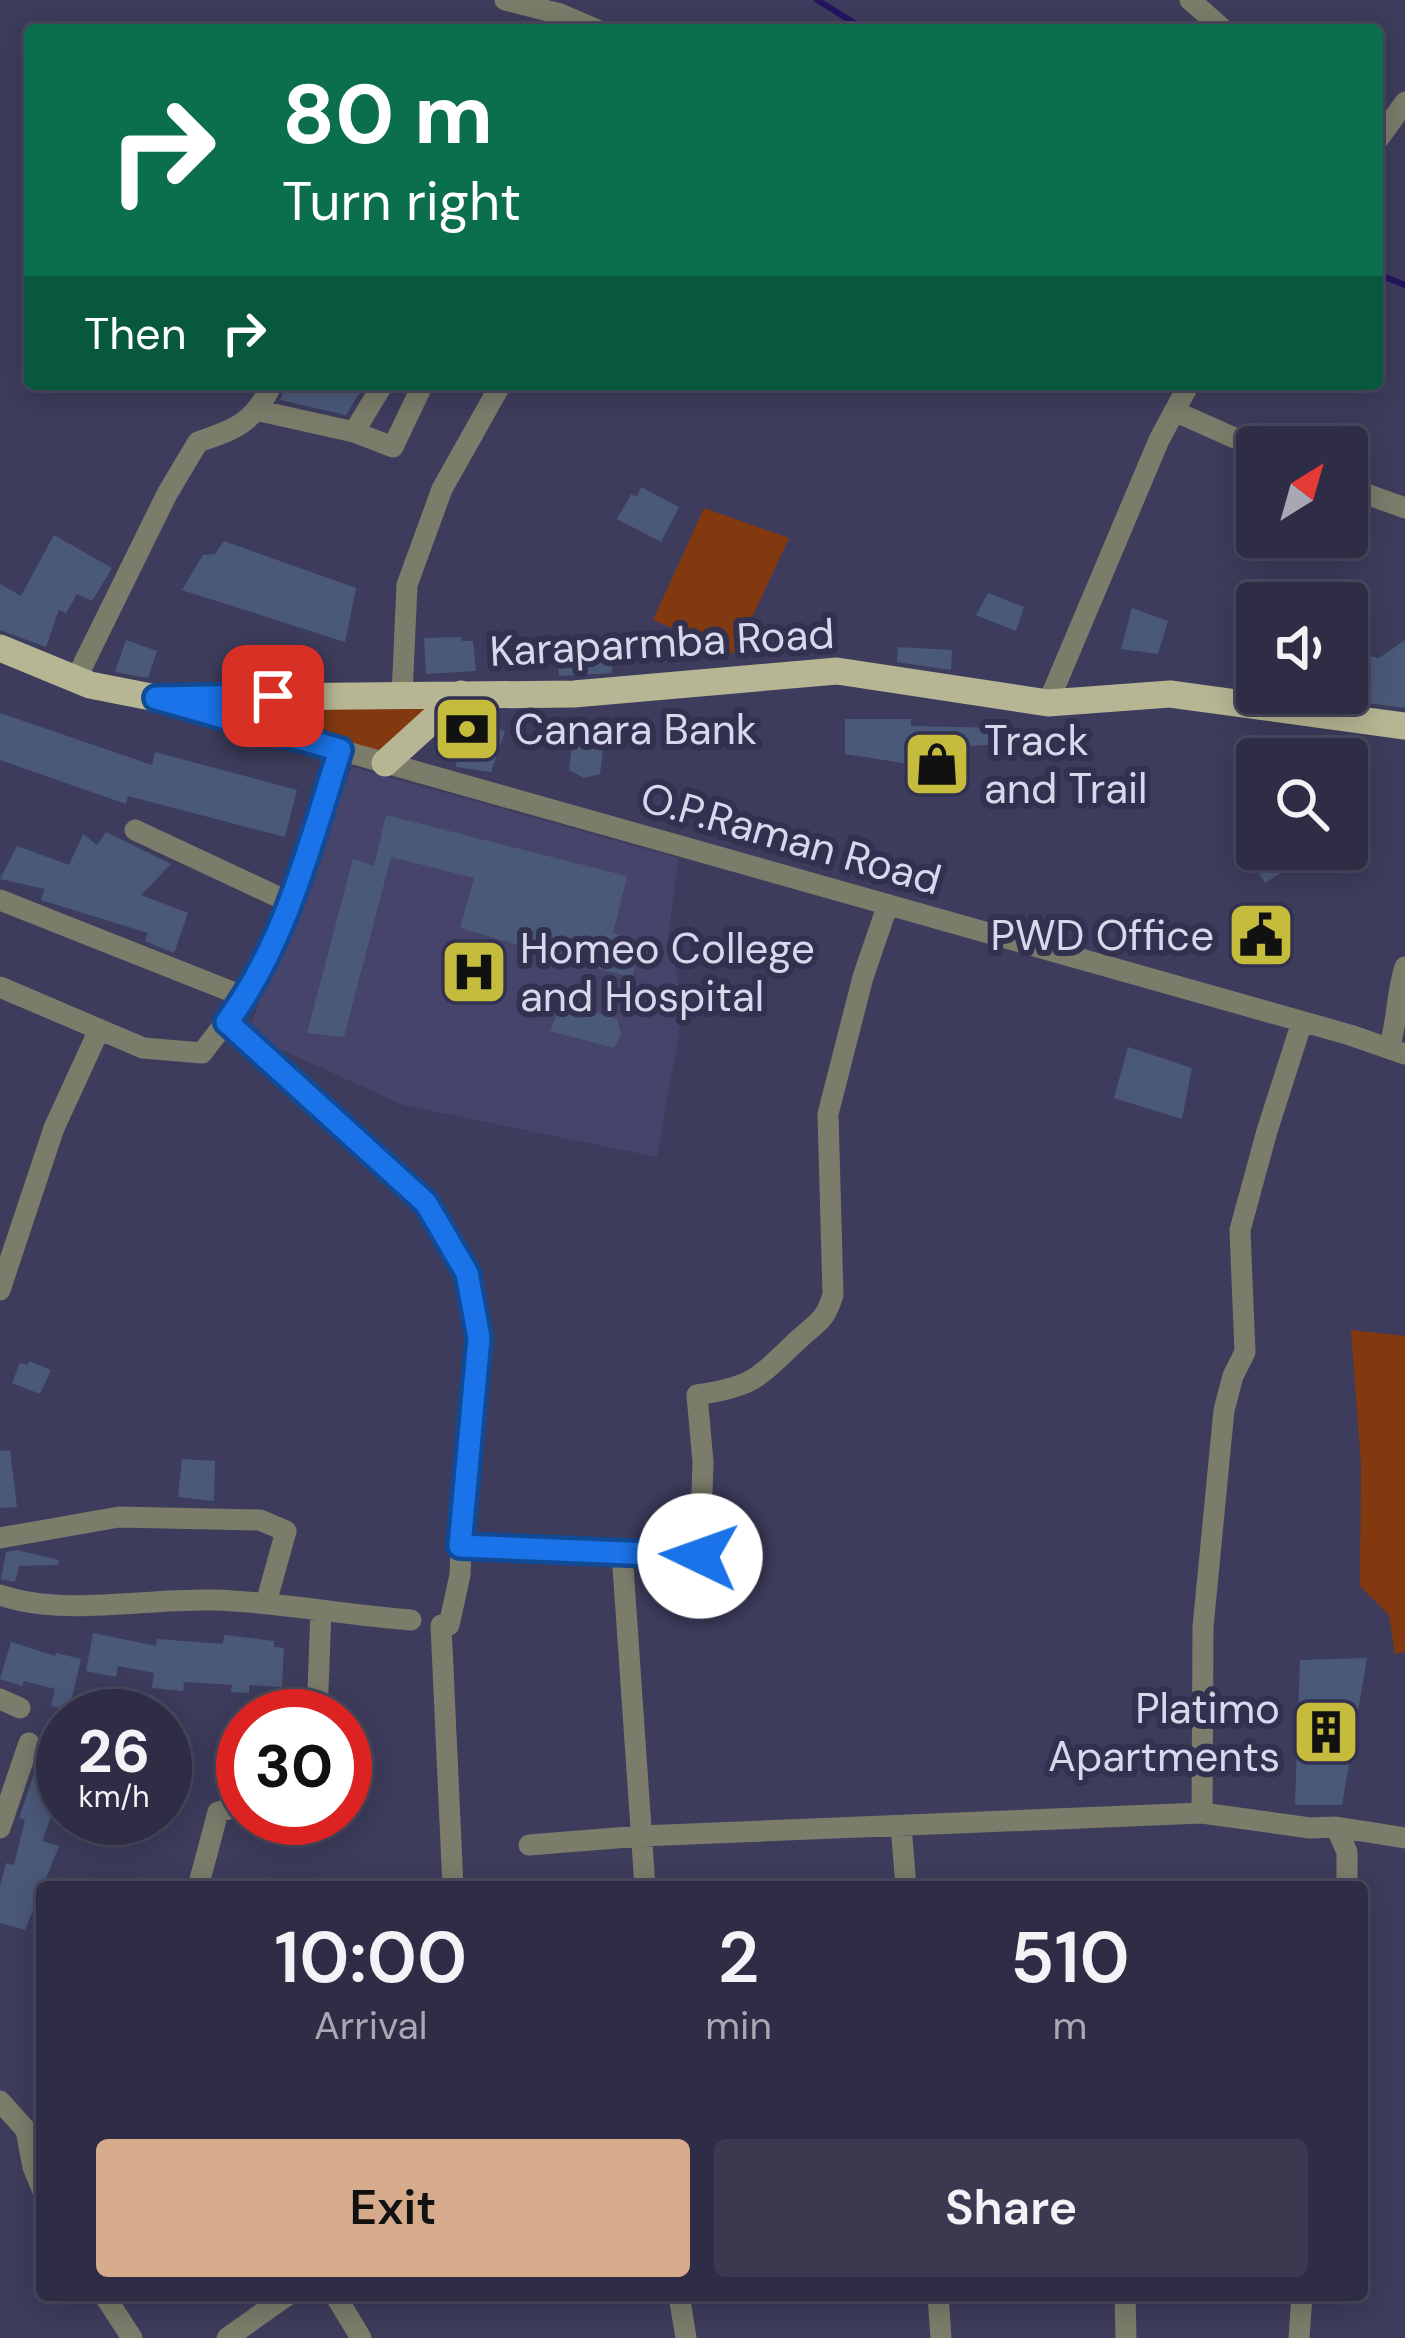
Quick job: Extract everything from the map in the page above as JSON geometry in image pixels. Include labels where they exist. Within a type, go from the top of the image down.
[{"type":"main road","name":"Karaparmba Road","points":[[0,648],[76,680],[156,698],[574,694],[837,671],[1048,704],[1171,694],[1405,726]]},
{"type":"main road","points":[[385,763],[461,694]]},
{"type":"street","points":[[505,0],[583,24]]},
{"type":"street","points":[[1190,0],[1217,24]]},
{"type":"street","points":[[1383,133],[1405,102]]},
{"type":"street","points":[[76,680],[167,494],[198,442],[227,433],[260,410],[269,390]]},
{"type":"street","points":[[354,432],[379,390]]},
{"type":"street","points":[[260,410],[354,432],[393,447],[420,390]]},
{"type":"street","points":[[402,695],[407,585],[442,489],[498,390]]},
{"type":"street","points":[[1048,704],[1186,390]]},
{"type":"street","points":[[1174,411],[1236,439]]},
{"type":"street","points":[[1368,495],[1405,508]]},
{"type":"street","name":"O.P.Raman Road","points":[[156,698],[1397,1051]]},
{"type":"street","points":[[0,987],[143,1048],[202,1053],[245,997],[291,903],[340,750]]},
{"type":"street","points":[[135,830],[291,903]]},
{"type":"street","points":[[0,900],[245,997]]},
{"type":"street","points":[[460,1546],[700,1556],[703,1462],[698,1395],[733,1390],[768,1372],[800,1337],[825,1320],[833,1295],[828,1114],[863,976],[887,907]]},
{"type":"street","points":[[1397,1051],[1397,993],[1405,967]]},
{"type":"street","points":[[227,1022],[426,1203],[467,1273],[479,1338],[460,1575],[449,1625],[441,1625],[453,1881]]},
{"type":"street","points":[[1202,1813],[1203,1628],[1224,1409],[1232,1376],[1245,1352],[1240,1230],[1302,1022]]},
{"type":"street","points":[[0,1290],[54,1128],[99,1030]]},
{"type":"street","points":[[0,1538],[118,1517],[260,1520],[286,1531],[266,1603]]},
{"type":"street","points":[[622,1552],[645,1881]]},
{"type":"street","points":[[0,1595],[27,1605],[63,1607],[155,1599],[266,1603],[411,1620]]},
{"type":"street","points":[[318,1689],[321,1610]]},
{"type":"street","points":[[0,1828],[29,1743]]},
{"type":"street","points":[[529,1845],[641,1836],[1202,1813],[1405,1838]]},
{"type":"street","points":[[199,1881],[216,1816]]},
{"type":"street","points":[[901,1826],[906,1881]]},
{"type":"street","points":[[1336,1827],[1347,1852],[1347,1881]]},
{"type":"street","points":[[0,2101],[36,2148]]},
{"type":"street","points":[[108,2301],[132,2338]]},
{"type":"street","points":[[227,2338],[279,2301]]},
{"type":"street","points":[[338,2301],[362,2338]]},
{"type":"street","points":[[680,2301],[686,2338]]},
{"type":"street","points":[[938,2301],[941,2338]]},
{"type":"street","points":[[1125,2301],[1126,2338]]},
{"type":"street","points":[[1299,2338],[1302,2301]]},
{"type":"shaded area","points":[[704,508],[789,538],[735,654],[653,620]]},
{"type":"shaded area","points":[[447,700],[385,763],[203,705]]},
{"type":"shaded area","name":"Homeo College and Hospital","points":[[352,767],[678,858],[668,938],[684,1005],[657,1157],[403,1105],[247,1034]]},
{"type":"shaded area","points":[[1351,1330],[1405,1336],[1405,1652],[1395,1654],[1389,1615],[1360,1586],[1361,1464]]},
{"type":"building","points":[[284,390],[361,390],[346,415],[280,400]]},
{"type":"building","points":[[641,487],[679,507],[661,542],[617,519],[631,494],[637,497]]},
{"type":"building","points":[[54,535],[112,568],[92,601],[77,594],[66,613],[59,610],[46,647],[0,630],[0,584],[21,596]]},
{"type":"building","points":[[224,541],[356,588],[345,642],[182,590],[203,555],[215,554]]},
{"type":"building","points":[[988,593],[1024,607],[1016,631],[976,615]]},
{"type":"building","points":[[1132,608],[1168,621],[1158,654],[1121,649]]},
{"type":"building","points":[[424,638],[473,641],[476,671],[426,674]]},
{"type":"building","points":[[126,640],[157,651],[148,678],[115,672]]},
{"type":"building","points":[[1405,640],[1405,708],[1368,703],[1368,656],[1379,658]]},
{"type":"building","points":[[898,647],[952,650],[951,670],[897,662]]},
{"type":"building","points":[[558,655],[612,657],[612,673],[559,676]]},
{"type":"building","points":[[0,713],[152,765],[155,752],[297,790],[285,837],[128,796],[126,804],[0,760]]},
{"type":"building","points":[[462,717],[505,731],[491,772],[456,767]]},
{"type":"building","points":[[845,719],[911,719],[911,726],[1003,728],[1002,744],[954,747],[949,781],[923,781],[923,766],[845,754]]},
{"type":"building","points":[[574,729],[605,734],[600,774],[584,778],[569,770]]},
{"type":"building","points":[[386,815],[627,876],[613,933],[642,942],[632,978],[460,928],[474,878],[391,857],[344,1037],[307,1033],[353,859],[374,866]]},
{"type":"building","points":[[106,832],[171,864],[141,895],[188,913],[174,953],[145,941],[148,933],[41,900],[45,889],[0,879],[17,846],[69,865],[83,834],[97,845]]},
{"type":"building","points":[[1256,870],[1285,870],[1265,883]]},
{"type":"building","points":[[556,1000],[617,1019],[621,1034],[614,1048],[550,1031],[557,1014]]},
{"type":"building","points":[[1128,1047],[1192,1068],[1182,1119],[1114,1098]]},
{"type":"building","points":[[29,1361],[51,1370],[40,1394],[12,1383],[20,1363],[28,1365]]},
{"type":"building","points":[[10,1450],[17,1507],[0,1508],[0,1451]]},
{"type":"building","points":[[182,1459],[215,1461],[214,1501],[178,1497]]},
{"type":"building","points":[[17,1550],[59,1560],[58,1565],[19,1566],[15,1582],[1,1579],[6,1552]]},
{"type":"building","points":[[93,1633],[156,1646],[157,1639],[223,1644],[224,1635],[274,1641],[274,1647],[284,1648],[282,1687],[231,1689],[232,1685],[184,1682],[183,1689],[162,1689],[152,1688],[154,1673],[118,1666],[116,1677],[86,1671]]},
{"type":"building","points":[[11,1642],[81,1659],[74,1689],[24,1681],[22,1686],[0,1679]]},
{"type":"building","name":"Platimo Apartments","points":[[1367,1658],[1342,1805],[1295,1805],[1300,1660]]},
{"type":"building","points":[[36,1768],[36,1845],[59,1846],[45,1881],[36,1881],[36,1903],[25,1930],[0,1923],[0,1886],[6,1863],[14,1865],[25,1820],[19,1818]]},
{"type":"waterway","points":[[817,0],[856,24]]},
{"type":"waterway","points":[[1383,276],[1405,285]]},
{"type":"place","name":"Canara Bank","points":[[467,729]]},
{"type":"place","name":"Track and Trail","points":[[937,764]]},
{"type":"place","name":"PWD Office","points":[[1261,935]]},
{"type":"place","name":"Homeo College and Hospital","points":[[474,972]]},
{"type":"place","name":"Platimo Apartments","points":[[1326,1732]]},
{"type":"route","points":[[273,696],[156,698],[340,750],[291,903],[245,997],[227,1022],[426,1203],[467,1273],[479,1338],[460,1546],[700,1556]]}]
